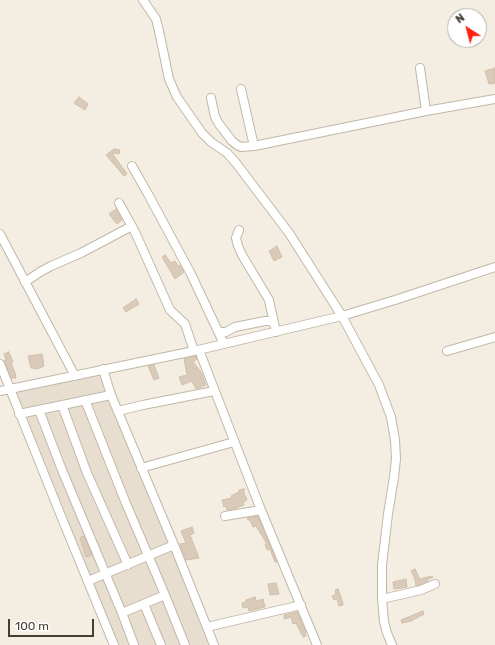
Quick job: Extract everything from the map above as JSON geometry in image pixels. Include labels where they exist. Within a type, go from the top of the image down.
[{"type":"street","points":[[142,0],[156,19],[169,79],[177,97],[202,133],[236,162],[284,226],[342,316],[379,385],[391,417],[396,459],[382,565],[384,622],[392,645]]},
{"type":"street","points":[[420,68],[426,110]]},
{"type":"street","points":[[241,89],[254,146]]},
{"type":"street","points":[[211,98],[215,117],[219,124],[232,141],[241,147],[254,146],[426,110],[495,99]]},
{"type":"street","points":[[132,166],[191,274],[224,344]]},
{"type":"street","points":[[119,203],[147,257],[170,310],[185,324],[197,350],[317,645]]},
{"type":"street","points":[[25,282],[40,272],[81,253],[132,226]]},
{"type":"street","points":[[239,230],[236,238],[238,246],[269,300],[276,332]]},
{"type":"street","points":[[0,234],[74,376]]},
{"type":"street","points":[[0,391],[197,350],[342,316],[495,267]]},
{"type":"street","points":[[218,332],[226,332],[235,327],[265,321],[274,323]]},
{"type":"street","points":[[446,351],[495,337]]},
{"type":"street","points":[[0,364],[114,645]]},
{"type":"street","points":[[103,369],[111,395],[214,645]]},
{"type":"street","points":[[118,411],[214,391]]},
{"type":"street","points":[[19,414],[111,395]]},
{"type":"street","points":[[85,400],[125,501],[186,645]]},
{"type":"street","points":[[62,405],[87,472],[128,565]]},
{"type":"street","points":[[39,410],[134,645]]},
{"type":"street","points":[[141,468],[234,442]]},
{"type":"street","points":[[226,516],[261,510]]},
{"type":"street","points":[[88,581],[106,575],[174,545]]},
{"type":"street","points":[[382,599],[421,590],[435,584]]},
{"type":"street","points":[[122,613],[165,595]]},
{"type":"street","points":[[144,604],[161,645]]},
{"type":"street","points":[[207,627],[301,605]]},
{"type":"shaded area","points":[[100,371],[216,645],[116,645],[15,389]]},
{"type":"building","points":[[495,68],[495,83],[489,84],[485,71]]},
{"type":"building","points":[[79,97],[88,104],[85,110],[74,103]]},
{"type":"building","points":[[114,149],[120,150],[119,154],[112,153],[127,174],[124,176],[106,155]]},
{"type":"building","points":[[116,209],[122,220],[117,224],[109,214]]},
{"type":"building","points":[[277,246],[282,257],[274,261],[269,251]]},
{"type":"building","points":[[165,255],[171,263],[175,261],[178,266],[180,265],[184,272],[175,279],[162,257]]},
{"type":"building","points":[[136,299],[139,304],[126,312],[123,308]]},
{"type":"building","points":[[9,352],[13,362],[11,363],[16,378],[11,378],[4,361],[6,360],[4,354]]},
{"type":"building","points":[[42,354],[44,366],[37,369],[31,368],[28,356]]},
{"type":"building","points":[[196,356],[197,359],[193,362],[201,372],[206,385],[196,389],[192,381],[182,385],[179,377],[187,375],[184,359]]},
{"type":"building","points":[[154,365],[159,378],[154,380],[148,366]]},
{"type":"building","points":[[244,489],[247,500],[243,502],[244,505],[227,510],[226,506],[224,507],[222,500],[232,498],[231,496],[239,492],[239,490]]},
{"type":"building","points":[[258,516],[277,562],[275,562],[270,549],[267,550],[265,544],[267,544],[256,526],[253,527],[250,520],[247,518]]},
{"type":"building","points":[[192,527],[194,533],[190,535],[199,558],[186,560],[180,544],[186,543],[181,531]]},
{"type":"building","points":[[84,536],[92,555],[86,557],[80,538]]},
{"type":"building","points":[[415,569],[420,579],[433,577],[416,586],[415,579],[411,571]]},
{"type":"building","points":[[406,579],[407,587],[394,589],[393,582]]},
{"type":"building","points":[[276,583],[279,594],[270,595],[268,584]]},
{"type":"building","points":[[338,589],[343,603],[343,605],[339,606],[337,599],[334,600],[332,596],[336,594],[335,590]]},
{"type":"building","points":[[255,597],[256,601],[263,599],[265,607],[249,611],[248,607],[243,608],[242,603]]},
{"type":"building","points":[[423,611],[424,614],[411,621],[402,623],[401,620]]},
{"type":"building","points":[[297,612],[306,632],[306,636],[303,637],[296,623],[293,624],[291,617],[284,619],[284,615]]}]
